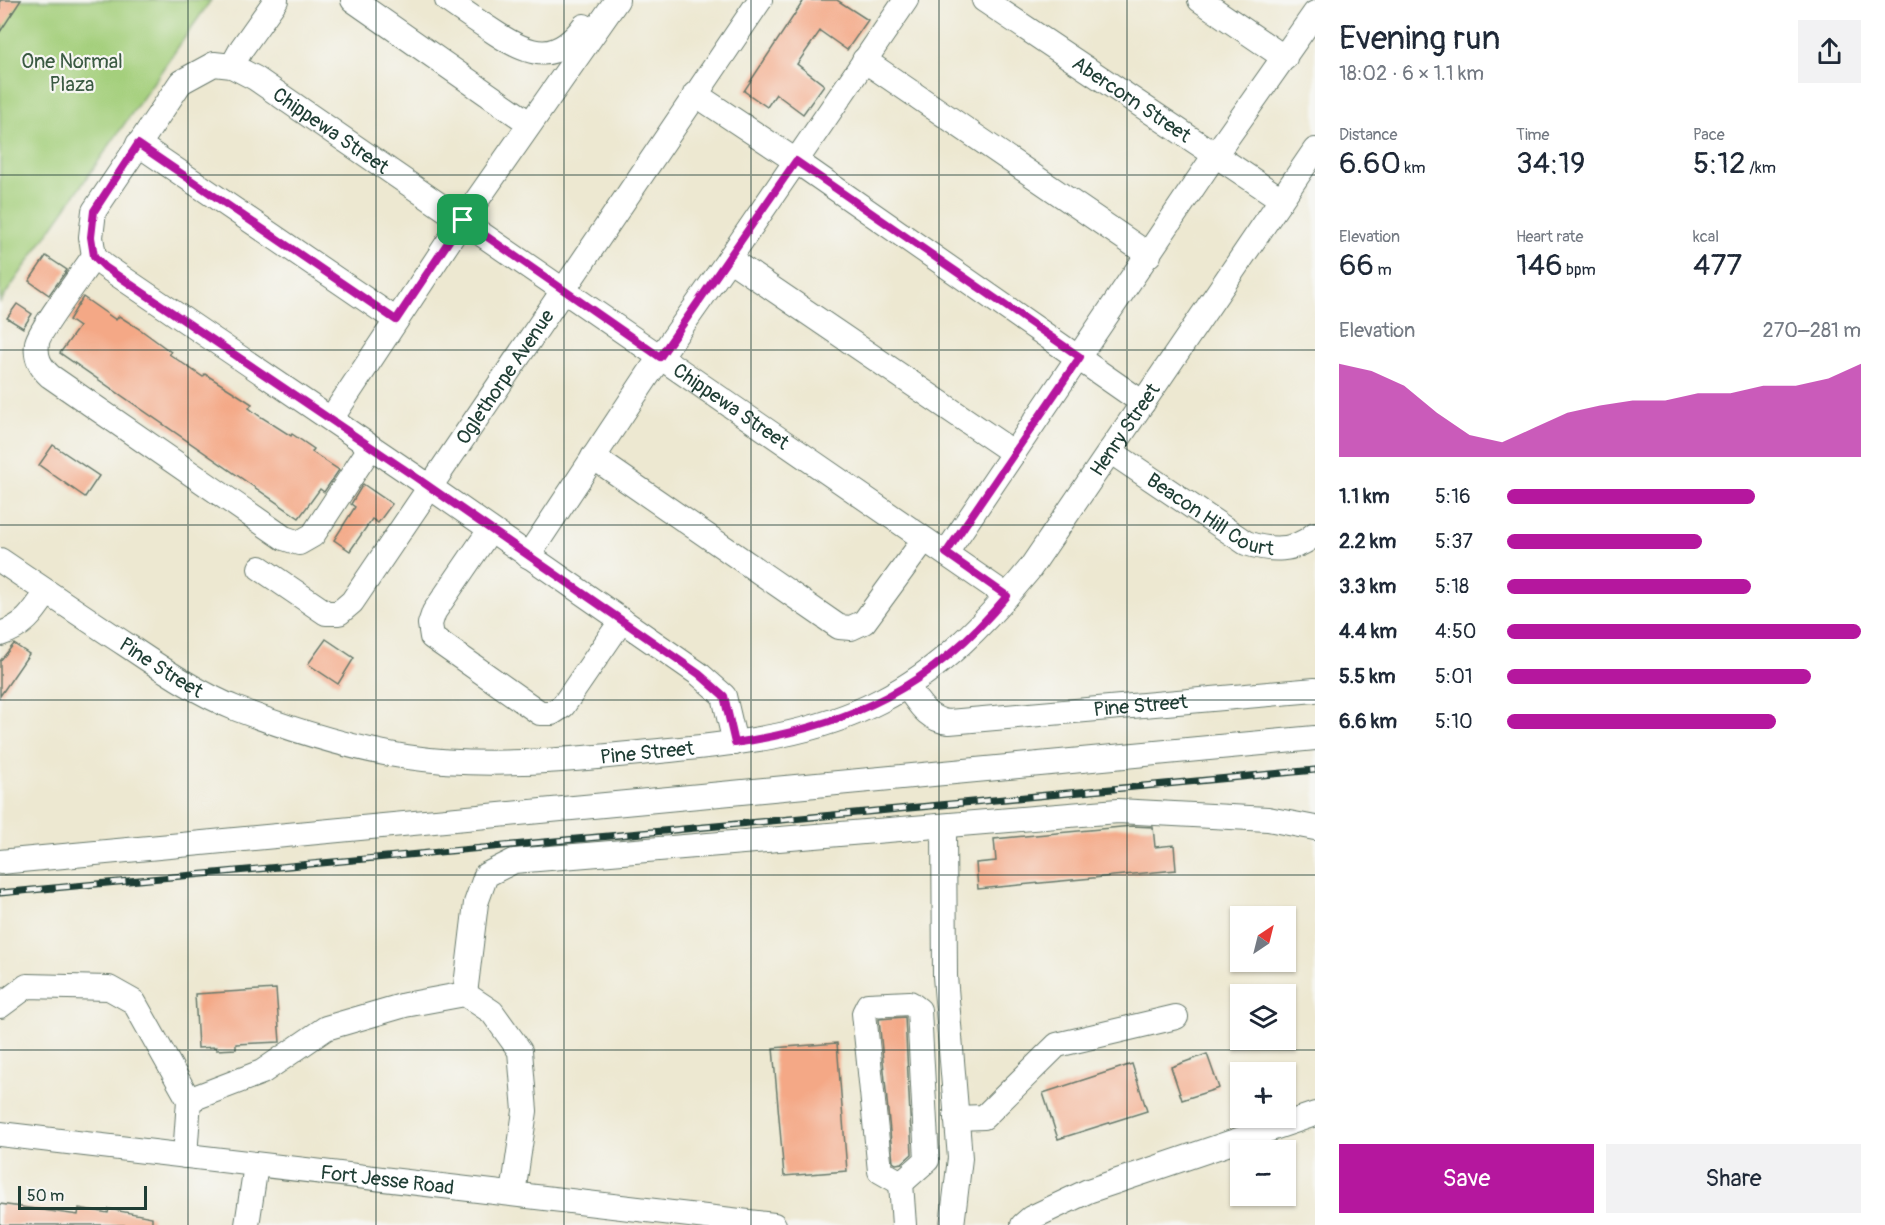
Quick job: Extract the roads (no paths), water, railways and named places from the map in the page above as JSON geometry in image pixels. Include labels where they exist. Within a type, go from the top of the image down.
[{"type":"street","points":[[276,0],[242,48],[223,65],[181,82],[138,144],[94,211],[91,237],[100,261],[699,674],[724,696],[735,743]]},
{"type":"street","points":[[353,0],[530,123]]},
{"type":"street","points":[[447,0],[514,46],[536,53],[548,53],[570,43],[602,0]]},
{"type":"street","points":[[331,419],[463,220],[617,0]]},
{"type":"street","name":"Oglethorpe Avenue","points":[[260,568],[322,610],[332,614],[339,613],[352,602],[760,0]]},
{"type":"street","points":[[528,556],[660,357],[906,0]]},
{"type":"street","name":"Abercorn Street","points":[[984,0],[1281,199]]},
{"type":"street","points":[[1200,0],[1285,58]]},
{"type":"street","points":[[946,553],[1215,155],[1315,13]]},
{"type":"street","points":[[864,60],[1149,255]]},
{"type":"street","name":"Chippewa Street","points":[[223,65],[255,78],[1007,596]]},
{"type":"street","points":[[695,94],[796,161],[1143,403]]},
{"type":"street","points":[[138,144],[396,320]]},
{"type":"street","name":"Henry Street","points":[[907,687],[951,654],[991,616],[1029,570],[1315,150]]},
{"type":"street","points":[[729,259],[1014,453]]},
{"type":"street","points":[[100,261],[37,340],[37,358],[42,369],[50,376],[284,538],[299,543],[313,535],[370,448]]},
{"type":"street","name":"Beacon Hill Court","points":[[1110,451],[1246,543],[1263,549],[1281,549],[1297,546],[1315,534]]},
{"type":"street","points":[[593,457],[839,627],[851,628],[864,622],[924,540]]},
{"type":"street","points":[[490,530],[434,612],[430,624],[432,638],[540,713],[552,713],[563,706],[622,620]]},
{"type":"street","name":"Pine Street","points":[[0,560],[155,664],[234,708],[308,734],[354,747],[410,757],[517,762],[735,743],[778,736],[833,721],[878,703],[907,687],[928,715],[937,721],[949,722],[1315,690]]},
{"type":"street","points":[[0,634],[19,626],[30,616],[47,592]]},
{"type":"street","points":[[0,862],[1315,738]]},
{"type":"street","points":[[465,994],[477,903],[486,875],[514,861],[1118,812],[1268,819],[1315,828]]},
{"type":"street","points":[[944,826],[945,976],[960,1158],[952,1225]]},
{"type":"street","points":[[0,1006],[27,986],[109,988],[134,1002],[189,1100],[185,1156]]},
{"type":"street","points":[[189,1100],[262,1072],[326,1028],[405,1005],[465,994],[492,1012],[520,1051],[525,1111],[513,1194]]},
{"type":"street","points":[[910,1003],[919,1010],[927,1160],[901,1183],[880,1170],[864,1013],[868,1005],[910,1003]]},
{"type":"street","points":[[956,1118],[984,1117],[1057,1045],[1176,1017]]},
{"type":"street","points":[[1023,1225],[1031,1218],[1088,1191],[1315,1114]]},
{"type":"street","name":"Fort Jesse Road","points":[[0,1134],[774,1225]]},
{"type":"street","points":[[248,1225],[256,1165]]},
{"type":"street","points":[[901,1183],[904,1225]]},
{"type":"railway","points":[[0,893],[1315,770]]},
{"type":"park label","name":"One Normal Plaza","points":[[72,72]]}]
